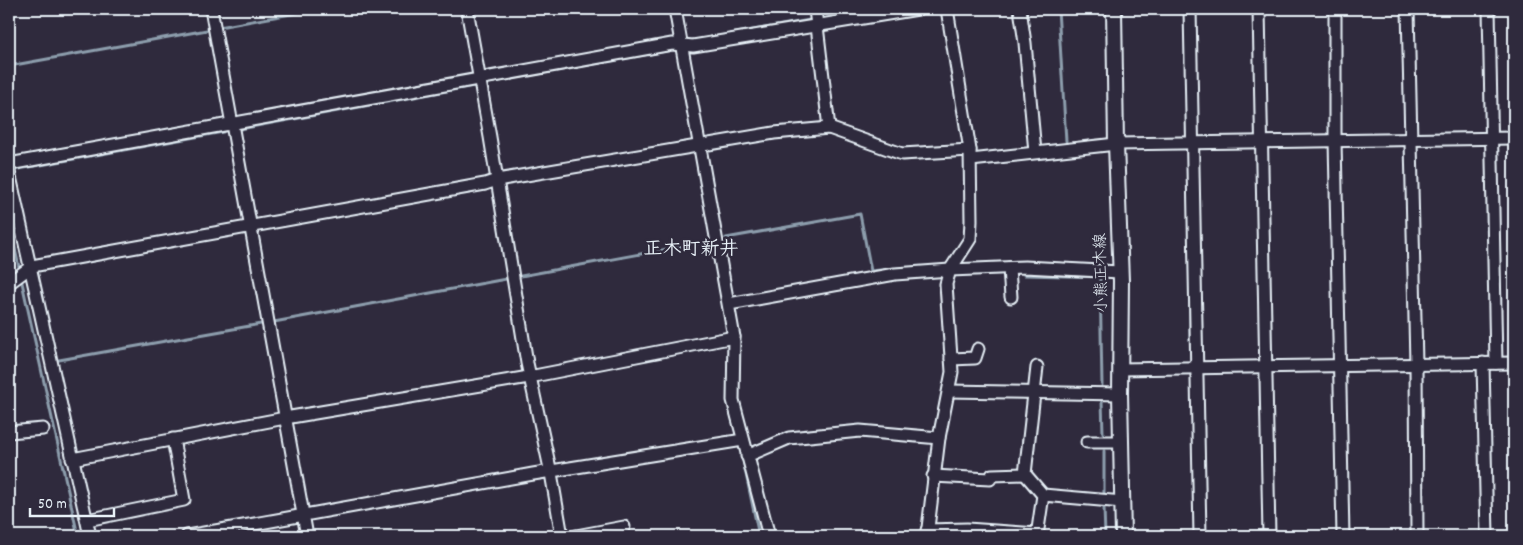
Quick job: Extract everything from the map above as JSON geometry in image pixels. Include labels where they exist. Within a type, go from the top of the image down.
[{"type":"main road","name":"小熊正木線","points":[[1114,9],[1120,272],[1123,536]]},
{"type":"street","points":[[211,9],[307,536]]},
{"type":"street","points":[[466,9],[497,180],[529,377],[551,473],[562,536]]},
{"type":"street","points":[[675,9],[734,337],[733,400],[769,536]]},
{"type":"street","points":[[815,9],[829,128]]},
{"type":"street","points":[[9,164],[672,44],[692,46],[918,9]]},
{"type":"street","points":[[947,9],[971,155],[970,239],[950,270],[946,284],[952,372],[933,476],[927,533],[967,529],[1037,535],[1043,495]]},
{"type":"street","points":[[1020,9],[1035,152]]},
{"type":"street","points":[[1190,9],[1200,536]]},
{"type":"street","points":[[1258,9],[1269,536]]},
{"type":"street","points":[[1335,9],[1335,140],[1343,536]]},
{"type":"street","points":[[1408,9],[1416,364],[1417,536]]},
{"type":"street","points":[[1489,9],[1496,363]]},
{"type":"street","points":[[11,282],[32,266],[484,184],[497,180],[774,133],[829,128],[902,154],[971,155],[1035,152],[1116,144],[1411,138],[1514,138]]},
{"type":"street","points":[[9,172],[28,269],[90,536]]},
{"type":"street","points":[[729,304],[895,274],[1009,268],[1120,272]]},
{"type":"street","points":[[1009,268],[1011,297]]},
{"type":"street","points":[[72,459],[285,418],[529,377],[734,337]]},
{"type":"street","points":[[951,359],[975,358],[978,348]]},
{"type":"street","points":[[1483,363],[1487,536]]},
{"type":"street","points":[[1120,369],[1514,363]]},
{"type":"street","points":[[1025,474],[1036,434],[1034,392],[1037,367]]},
{"type":"street","points":[[949,391],[1120,394]]},
{"type":"street","points":[[9,432],[44,429]]},
{"type":"street","points":[[747,456],[789,438],[860,431],[939,438]]},
{"type":"street","points":[[87,520],[184,500],[173,439]]},
{"type":"street","points":[[187,536],[533,474],[551,473],[743,440]]},
{"type":"street","points":[[1087,442],[1122,442]]},
{"type":"street","points":[[933,476],[990,479],[992,475],[1025,474]]},
{"type":"street","points":[[1025,474],[1043,495],[1123,502]]},
{"type":"street","points":[[576,536],[624,527]]},
{"type":"waterway","points":[[219,27],[319,9]]},
{"type":"waterway","points":[[823,19],[883,9]]},
{"type":"waterway","points":[[1058,9],[1066,141]]},
{"type":"waterway","points":[[691,41],[810,20]]},
{"type":"waterway","points":[[9,66],[207,30]]},
{"type":"waterway","points":[[488,83],[666,51]]},
{"type":"waterway","points":[[240,129],[474,86]]},
{"type":"waterway","points":[[13,170],[223,132]]},
{"type":"waterway","points":[[726,238],[860,214],[871,271],[900,268]]},
{"type":"waterway","points":[[9,221],[20,272]]},
{"type":"waterway","points":[[521,276],[711,241]]},
{"type":"waterway","points":[[1024,275],[1108,277]]},
{"type":"waterway","points":[[1100,277],[1102,385]]},
{"type":"waterway","points":[[21,278],[78,536]]},
{"type":"waterway","points":[[274,322],[506,279]]},
{"type":"waterway","points":[[1190,285],[1190,340]]},
{"type":"waterway","points":[[59,360],[261,324]]},
{"type":"waterway","points":[[1102,401],[1103,433]]},
{"type":"waterway","points":[[1104,451],[1104,496]]},
{"type":"waterway","points":[[742,455],[759,536]]},
{"type":"waterway","points":[[1104,507],[1105,536]]},
{"type":"district","name":"正木町新井","points":[[691,250]]}]
